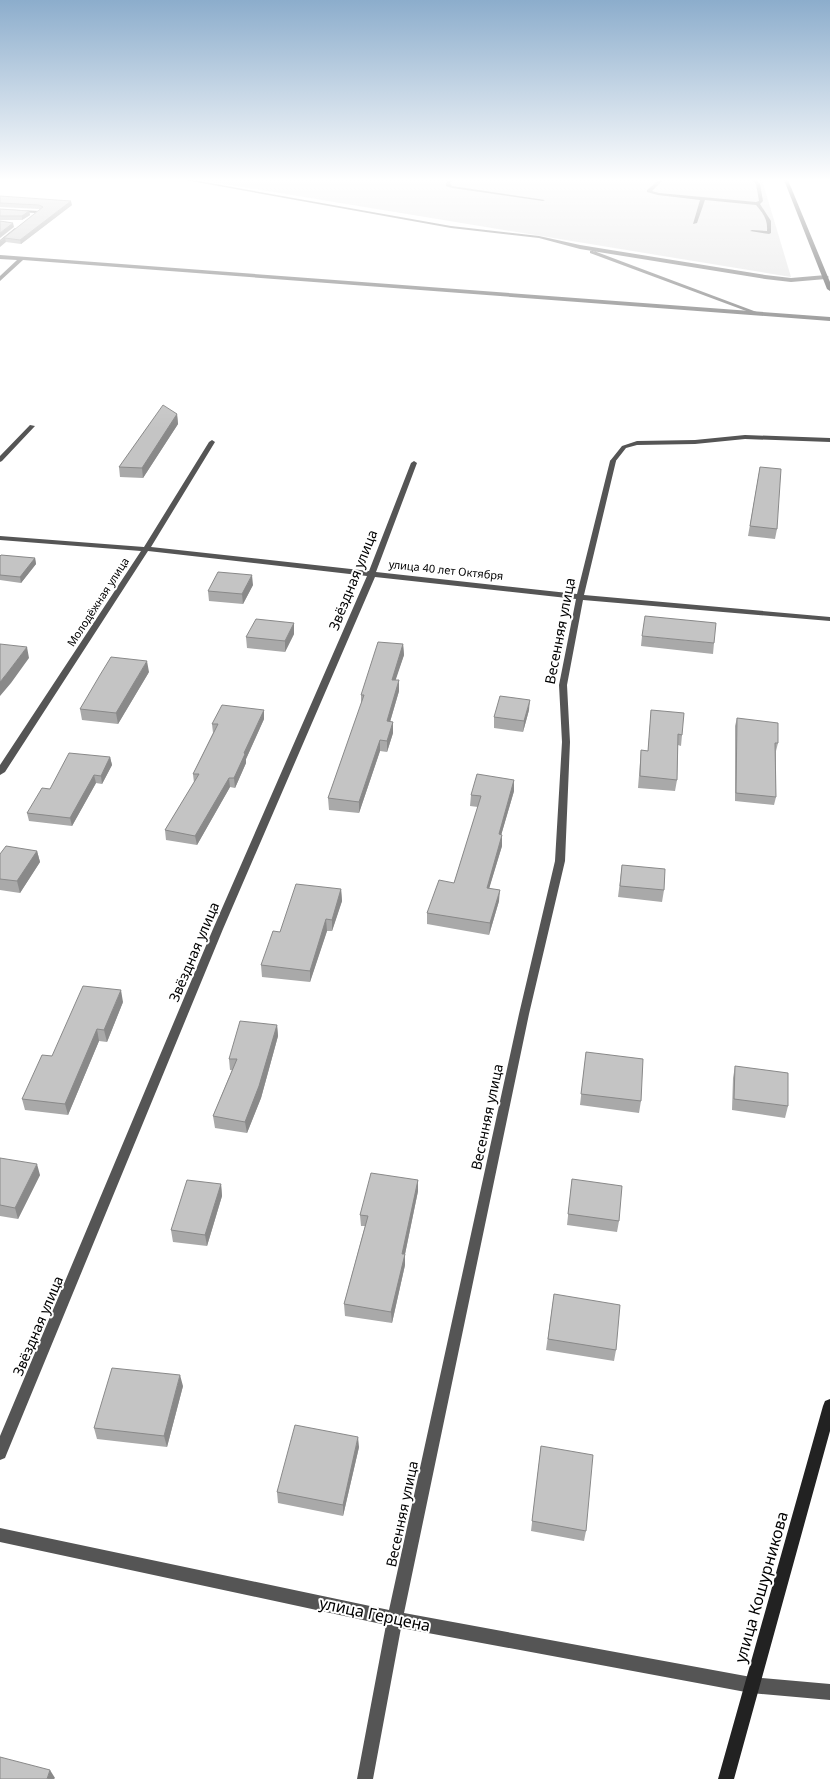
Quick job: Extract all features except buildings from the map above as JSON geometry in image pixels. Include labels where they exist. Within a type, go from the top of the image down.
[{"type":"main road","points":[[820,263],[830,289]]},
{"type":"main road","name":"улица Кошурникова","points":[[726,1779],[830,1406]]},
{"type":"street","points":[[0,279],[16,263]]},
{"type":"street","points":[[87,263],[830,319]]},
{"type":"street","points":[[622,263],[660,279],[759,314]]},
{"type":"street","points":[[679,263],[791,280],[826,277]]},
{"type":"street","points":[[0,460],[32,426]]},
{"type":"street","name":"Весенняя улица","points":[[366,1779],[395,1619],[522,1024],[560,861],[566,742],[563,685],[580,596],[613,460],[624,447],[637,443],[695,442],[745,436],[830,440]]},
{"type":"street","name":"Молодёжная улица","points":[[0,772],[146,549],[212,442]]},
{"type":"street","name":"Звёздная улица","points":[[0,1453],[218,929],[372,574],[414,463]]},
{"type":"street","name":"улица 40 лет Октября","points":[[0,538],[146,549],[580,596],[830,619]]},
{"type":"street","name":"улица Герцена","points":[[0,1535],[395,1619],[751,1685],[830,1692]]},
{"type":"shaded area","points":[[706,263],[787,263],[791,277]]}]
